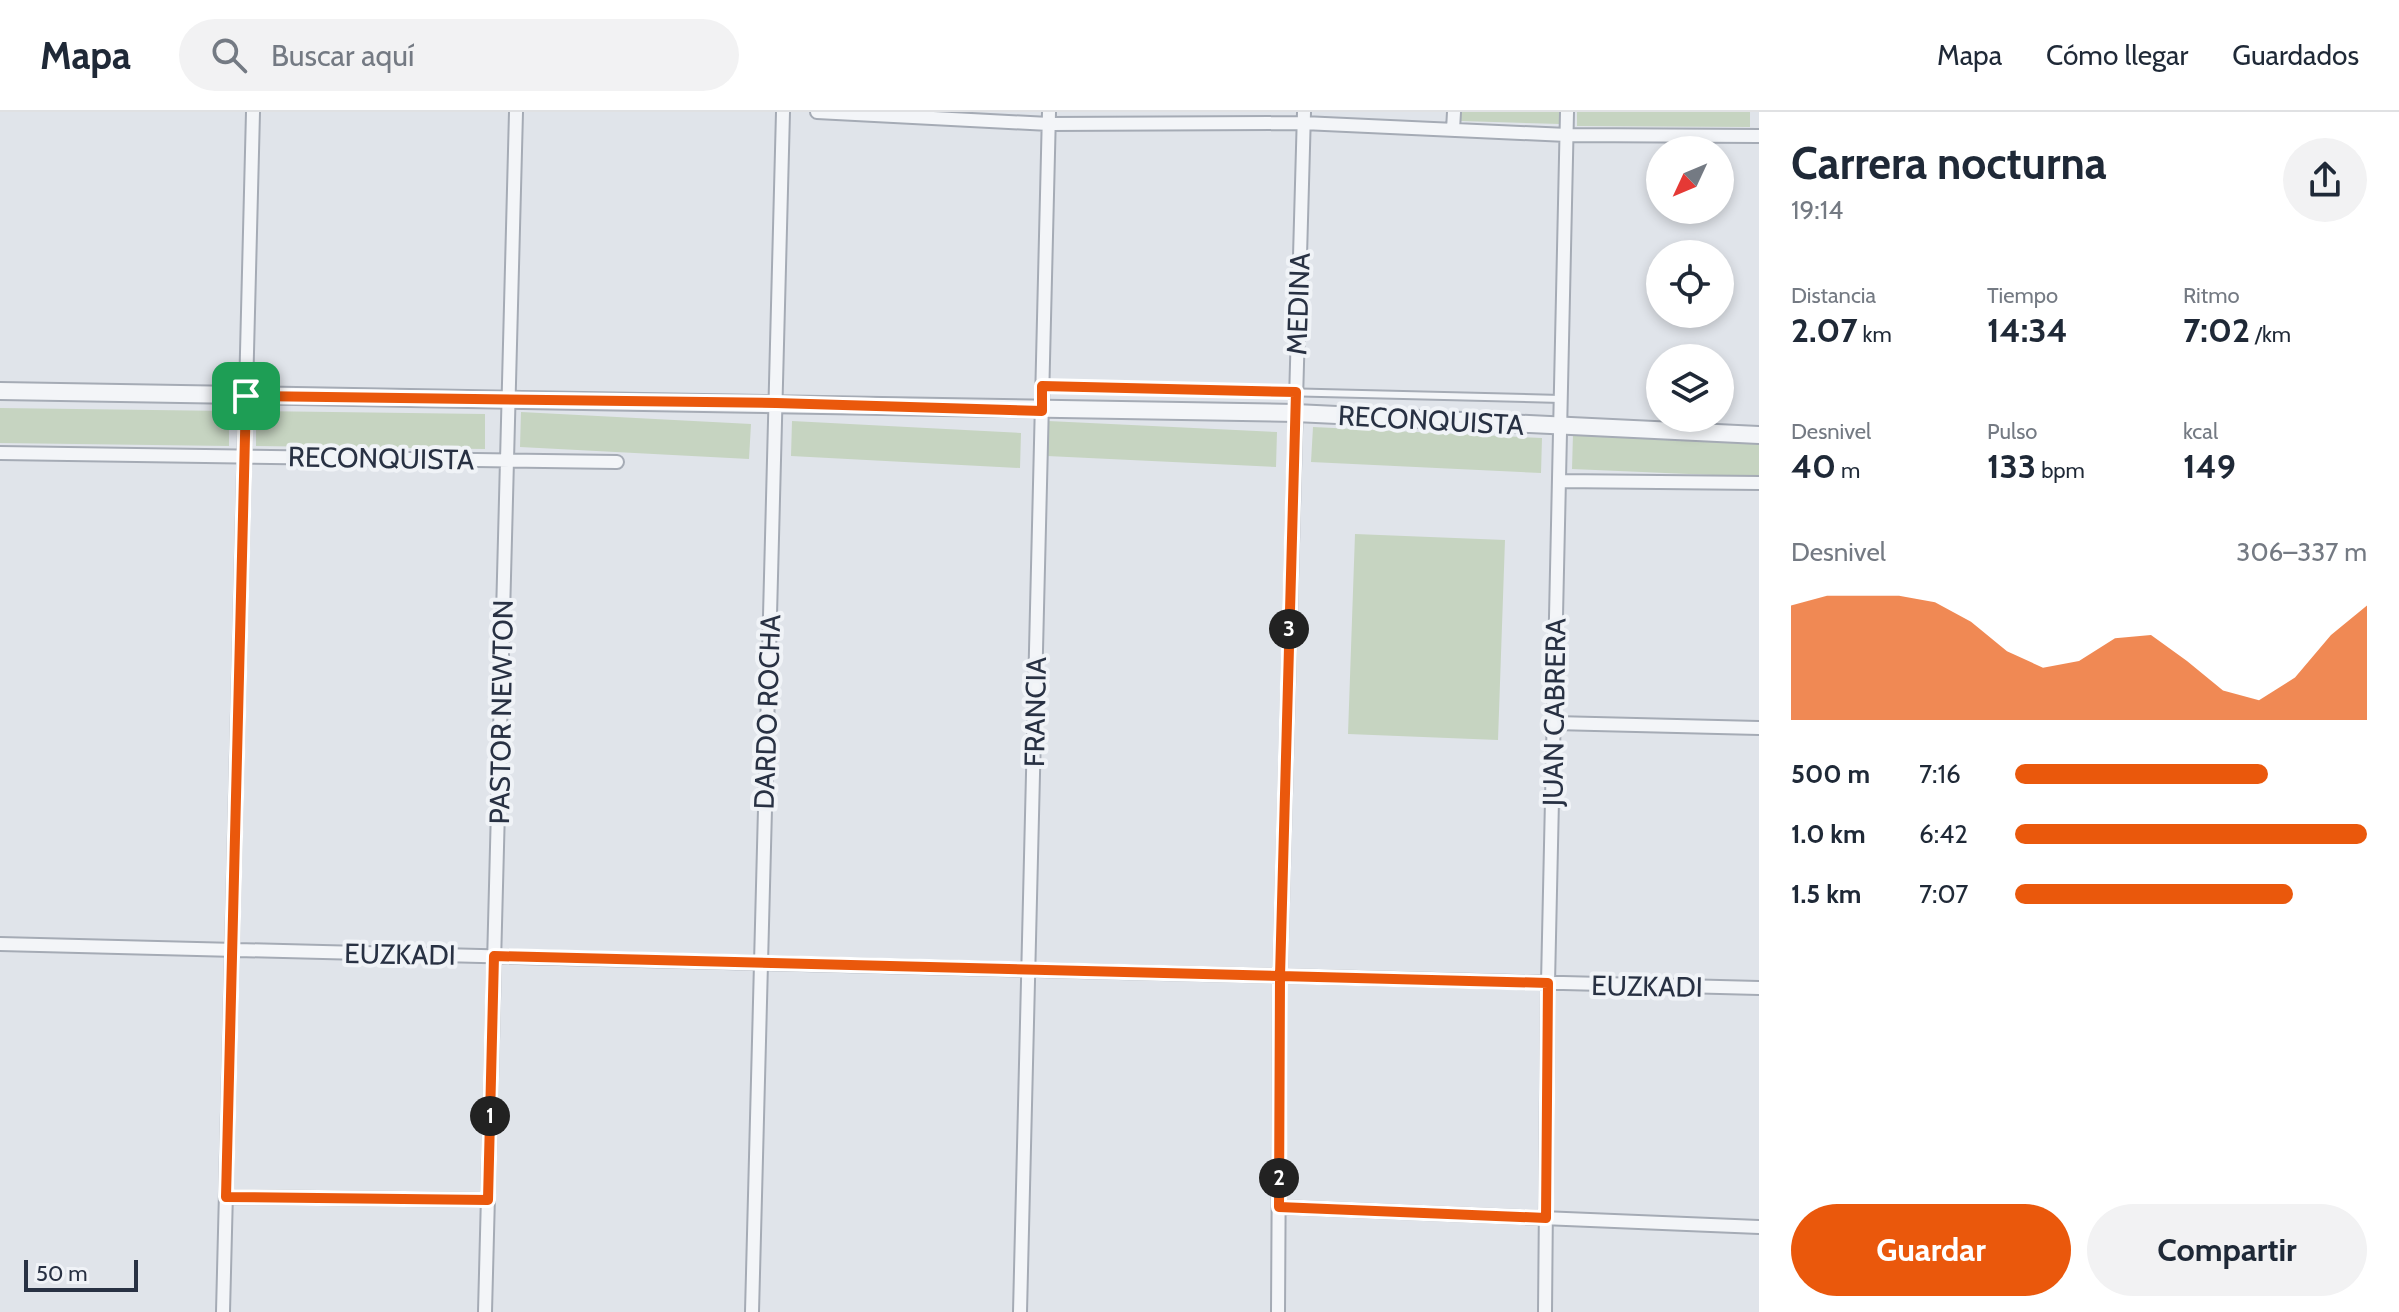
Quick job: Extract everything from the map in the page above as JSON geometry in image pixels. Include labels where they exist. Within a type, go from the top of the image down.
[{"type":"street","points":[[223,1312],[253,112]]},
{"type":"street","name":"PASTOR NEWTON","points":[[485,1312],[516,112]]},
{"type":"street","name":"DARDO ROCHA","points":[[752,1312],[783,112]]},
{"type":"street","points":[[817,112],[1049,118],[1304,118],[1567,135],[1759,136]]},
{"type":"street","points":[[1453,130],[1454,112]]},
{"type":"street","name":"JUAN CABRERA","points":[[1545,1312],[1548,983],[1567,112]]},
{"type":"street","name":"FRANCIA","points":[[1020,1312],[1049,118]]},
{"type":"street","name":"MEDINA","points":[[1278,1312],[1280,976],[1304,118]]},
{"type":"street","name":"RECONQUISTA","points":[[0,391],[1295,413],[1759,435]]},
{"type":"street","name":"RECONQUISTA","points":[[0,453],[617,462]]},
{"type":"street","points":[[1559,481],[1759,483]]},
{"type":"street","points":[[1554,723],[1759,728]]},
{"type":"street","name":"EUZKADI","points":[[0,944],[1759,988]]},
{"type":"street","points":[[226,1197],[488,1200]]},
{"type":"street","points":[[1279,1207],[1759,1227]]},
{"type":"lane","points":[[1042,386],[1561,399]]},
{"type":"green space","points":[[1461,112],[1560,112],[1560,124],[1461,121]]},
{"type":"green space","points":[[1577,112],[1750,112],[1750,127],[1577,126]]},
{"type":"green space","points":[[0,408],[229,411],[229,446],[0,443]]},
{"type":"green space","points":[[256,411],[485,414],[485,449],[256,446]]},
{"type":"green space","points":[[521,412],[751,424],[749,459],[520,447]]},
{"type":"green space","points":[[792,421],[1021,433],[1020,468],[791,456]]},
{"type":"green space","points":[[1048,421],[1277,432],[1276,467],[1047,456]]},
{"type":"green space","points":[[1313,427],[1542,438],[1541,473],[1311,462]]},
{"type":"green space","points":[[1573,434],[1759,442],[1759,477],[1572,469]]},
{"type":"green space","points":[[1355,534],[1505,540],[1498,740],[1348,734]]},
{"type":"route","points":[[246,396],[226,1197],[488,1200],[494,956],[1280,976],[1279,1207],[1546,1218],[1548,983],[1280,976],[1296,392],[1042,386],[1042,411],[776,403],[246,396]]}]
